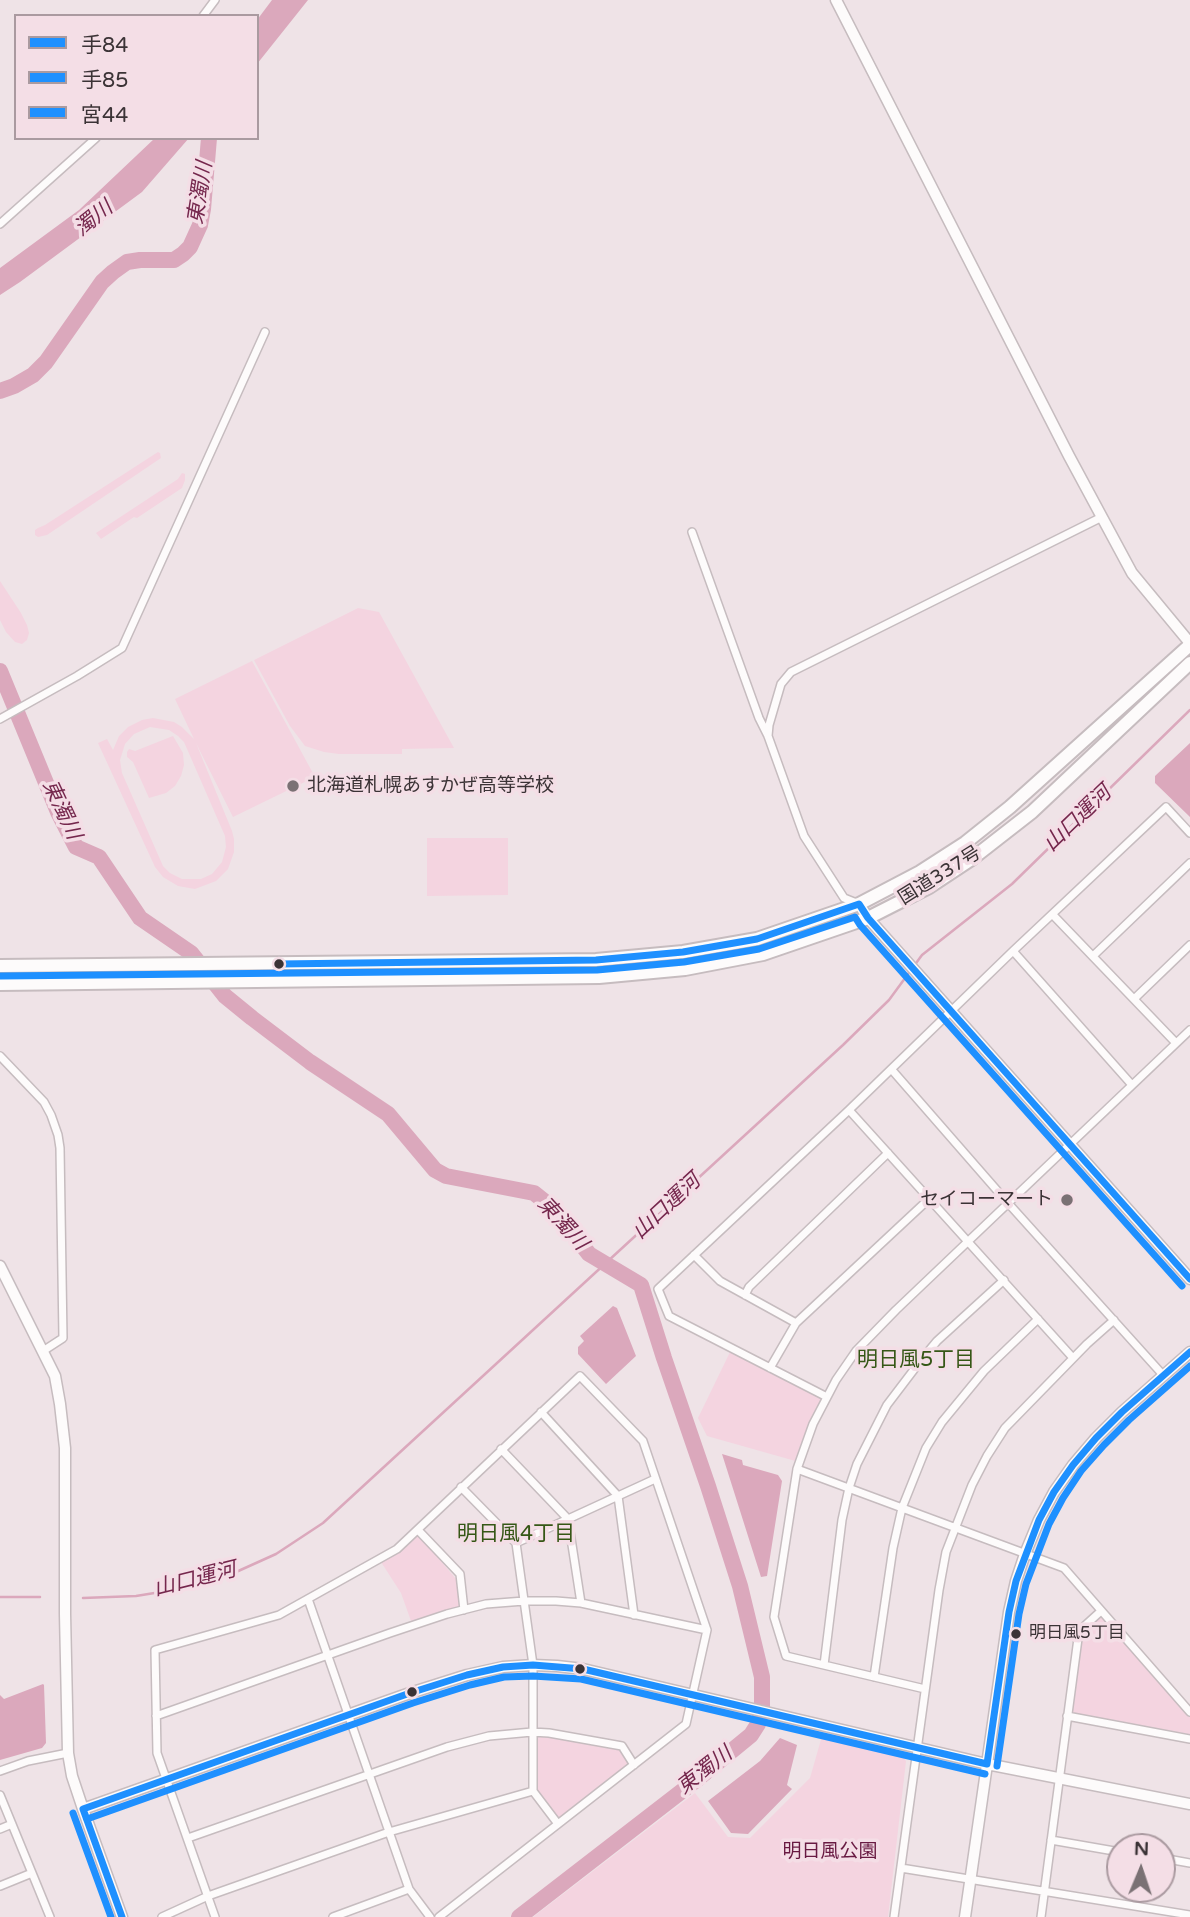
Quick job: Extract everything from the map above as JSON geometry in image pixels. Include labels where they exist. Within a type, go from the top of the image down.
[{"type":"highway","name":"国道337号","points":[[0,966],[596,960],[670,954],[757,939],[859,904],[920,872],[965,843],[1010,807],[1190,644]]},
{"type":"highway","name":"国道337号","points":[[0,984],[599,977],[685,969],[762,954],[868,918],[929,887],[973,859],[1032,812],[1190,663]]},
{"type":"street","points":[[836,0],[1132,573],[1190,644]]},
{"type":"street","points":[[0,224],[94,140]]},
{"type":"street","points":[[2,717],[118,652],[125,644],[265,332]]},
{"type":"street","points":[[768,736],[781,684],[791,672],[1102,517]]},
{"type":"street","points":[[692,532],[804,836],[844,898],[859,904],[868,918],[950,1011],[1190,1279]]},
{"type":"street","points":[[827,1397],[669,1316],[658,1289],[1166,807],[1190,833]]},
{"type":"street","points":[[1093,956],[1190,863]]},
{"type":"street","points":[[1053,915],[1176,1043]]},
{"type":"street","points":[[1133,999],[1190,945]]},
{"type":"street","points":[[1013,951],[1132,1085]]},
{"type":"street","points":[[925,1689],[786,1656],[774,1617],[797,1469],[813,1424],[836,1380],[856,1351],[1190,1030]]},
{"type":"street","points":[[0,1056],[44,1102],[51,1115],[60,1148],[63,1339],[43,1351]]},
{"type":"street","points":[[891,1070],[1163,1375]]},
{"type":"street","points":[[849,1110],[1073,1358]]},
{"type":"street","points":[[745,1295],[749,1287],[888,1153]]},
{"type":"street","points":[[770,1368],[796,1323],[930,1198]]},
{"type":"street","points":[[694,1255],[720,1281],[796,1323]]},
{"type":"street","points":[[0,1266],[55,1376],[65,1448],[68,1753],[72,1776],[122,1917]]},
{"type":"street","points":[[824,1665],[842,1520],[857,1464],[887,1405],[905,1380],[937,1340],[1004,1280]]},
{"type":"street","points":[[874,1677],[893,1548],[902,1508],[926,1448],[942,1422],[984,1370],[1038,1319]]},
{"type":"street","points":[[894,1917],[946,1552],[972,1485],[1005,1428],[1114,1320]]},
{"type":"street","points":[[965,1917],[1009,1612],[1025,1555],[1054,1492],[1073,1465],[1105,1430],[1190,1352]]},
{"type":"street","points":[[215,1917],[157,1753],[155,1650],[279,1615],[397,1549],[580,1376],[643,1441],[707,1630],[686,1724],[439,1917]]},
{"type":"street","points":[[541,1412],[618,1496],[634,1615]]},
{"type":"street","points":[[501,1449],[568,1519],[580,1603]]},
{"type":"street","points":[[797,1469],[1064,1568],[1190,1712]]},
{"type":"street","points":[[516,1544],[655,1479]]},
{"type":"street","points":[[461,1487],[516,1544],[533,1665],[533,1791],[558,1824]]},
{"type":"street","points":[[418,1530],[460,1574],[464,1610]]},
{"type":"street","points":[[308,1599],[409,1889],[430,1917]]},
{"type":"street","points":[[156,1716],[327,1655],[486,1604],[524,1601],[580,1603],[707,1630]]},
{"type":"street","points":[[1041,1917],[1079,1631],[1101,1611]]},
{"type":"street","points":[[83,1809],[467,1675],[503,1667],[533,1665],[583,1669],[987,1764],[1190,1804]]},
{"type":"street","points":[[1068,1716],[1190,1739]]},
{"type":"street","points":[[188,1838],[369,1773],[489,1736],[550,1733],[622,1746],[634,1765]]},
{"type":"street","points":[[0,1771],[28,1761],[68,1753]]},
{"type":"street","points":[[162,1917],[208,1896],[390,1832],[533,1791]]},
{"type":"street","points":[[0,1796],[49,1917]]},
{"type":"street","points":[[0,1829],[12,1824]]},
{"type":"street","points":[[1051,1840],[1106,1850]]},
{"type":"street","points":[[901,1868],[1190,1915]]},
{"type":"street","points":[[0,1886],[32,1873]]},
{"type":"street","points":[[337,1916],[409,1889]]},
{"type":"green space","points":[[158,452],[161,458],[47,535],[35,535],[35,530]]},
{"type":"green space","points":[[182,473],[185,474],[185,480],[182,488],[101,539],[96,533],[178,479]]},
{"type":"green space","points":[[0,581],[27,625],[29,633],[22,644],[15,642],[0,620]]},
{"type":"green space","points":[[358,608],[379,612],[454,748],[402,749],[402,754],[324,752],[305,746],[290,726],[254,660]]},
{"type":"green space","points":[[252,661],[315,777],[233,817],[196,743],[232,831],[234,852],[228,869],[216,881],[195,889],[178,886],[163,877],[155,867],[98,743],[107,739],[113,750],[119,736],[128,727],[153,718],[174,722],[194,739],[175,699]],"holes":[[[150,727],[169,730],[184,742],[225,836],[226,847],[222,862],[212,874],[201,879],[182,879],[163,866],[122,773],[120,760],[125,744],[134,734]]]},
{"type":"green space","points":[[173,736],[183,753],[181,776],[175,786],[166,793],[149,798],[133,762],[127,757],[127,752],[129,749],[135,751]]},
{"type":"green space","points":[[427,838],[508,838],[508,895],[427,896]]},
{"type":"green space","points":[[732,1348],[827,1397],[799,1462],[707,1436],[698,1418]]},
{"type":"green space","points":[[417,1533],[456,1579],[461,1606],[411,1621],[401,1593],[381,1562]]},
{"type":"green space","points":[[1101,1611],[1190,1712],[1190,1739],[1067,1716],[1079,1631]]},
{"type":"green space","points":[[532,1732],[622,1746],[634,1765],[558,1824],[533,1791]]},
{"type":"green space","name":"明日風公園","points":[[822,1736],[902,1756],[906,1761],[888,1917],[533,1917],[695,1793],[728,1837],[750,1838],[810,1778]]},
{"type":"water","points":[[272,0],[308,0],[259,61],[259,17]]},
{"type":"water","name":"濁川","points":[[153,140],[187,140],[142,192],[0,295],[0,268],[79,210]]},
{"type":"water","points":[[1190,743],[1190,817],[1155,783],[1155,776]]},
{"type":"water","points":[[613,1306],[617,1308],[636,1356],[606,1384],[578,1354],[578,1347],[584,1341],[580,1336]]},
{"type":"water","points":[[722,1454],[742,1460],[743,1465],[778,1475],[782,1481],[767,1576],[761,1577]]},
{"type":"water","points":[[43,1684],[46,1743],[42,1748],[0,1760],[0,1695],[4,1699]]},
{"type":"water","points":[[780,1738],[797,1745],[787,1785],[792,1789],[748,1834],[731,1833],[708,1801],[760,1761]]},
{"type":"waterway","name":"東濁川","points":[[0,391],[33,375],[46,362],[102,282],[113,272],[127,262],[174,260],[190,247],[200,225],[203,209],[209,140]]},
{"type":"waterway","name":"東濁川","points":[[0,671],[58,812],[76,847],[99,857],[140,918],[191,953],[225,996],[252,1018],[310,1062],[388,1114],[435,1170],[446,1176],[534,1193],[554,1209],[589,1254],[641,1285],[740,1586],[762,1677],[762,1708],[758,1724],[751,1735],[519,1917]]},
{"type":"waterway","name":"山口運河","points":[[83,1598],[136,1596],[225,1577],[276,1554],[323,1523],[843,1045],[889,1000],[922,955],[1012,884],[1190,710]]},
{"type":"waterway","name":"山口運河","points":[[0,1597],[40,1597]]},
{"type":"transit line","name":"宮44","points":[[278,964],[596,960],[683,952],[757,939],[859,904],[868,918],[1190,1279]]},
{"type":"transit line","points":[[0,976],[597,970],[684,962],[759,949],[855,917],[1182,1286]]},
{"type":"transit line","name":"手84","points":[[987,1764],[1009,1612],[1016,1581],[1039,1520],[1054,1492],[1096,1438],[1190,1352]]},
{"type":"transit line","name":"手85","points":[[997,1766],[1019,1614],[1026,1584],[1049,1524],[1081,1471],[1104,1445],[1190,1366]]},
{"type":"transit line","name":"手84","points":[[83,1809],[410,1693],[467,1675],[503,1667],[533,1665],[583,1669],[987,1764]]},
{"type":"transit line","name":"手85","points":[[87,1819],[413,1703],[504,1677],[581,1679],[985,1774]]},
{"type":"transit line","name":"手84","points":[[83,1809],[122,1917]]},
{"type":"transit line","name":"手85","points":[[73,1813],[111,1917]]},
{"type":"place","name":"北海道札幌あすかぜ高等学校","points":[[293,786]]},
{"type":"place","name":"セイコーマート","points":[[1067,1200]]},
{"type":"place","name":"明日風5丁目","points":[[1016,1634]]},
{"type":"district","name":"明日風5丁目","points":[[916,1360]]},
{"type":"district","name":"明日風4丁目","points":[[516,1534]]}]
